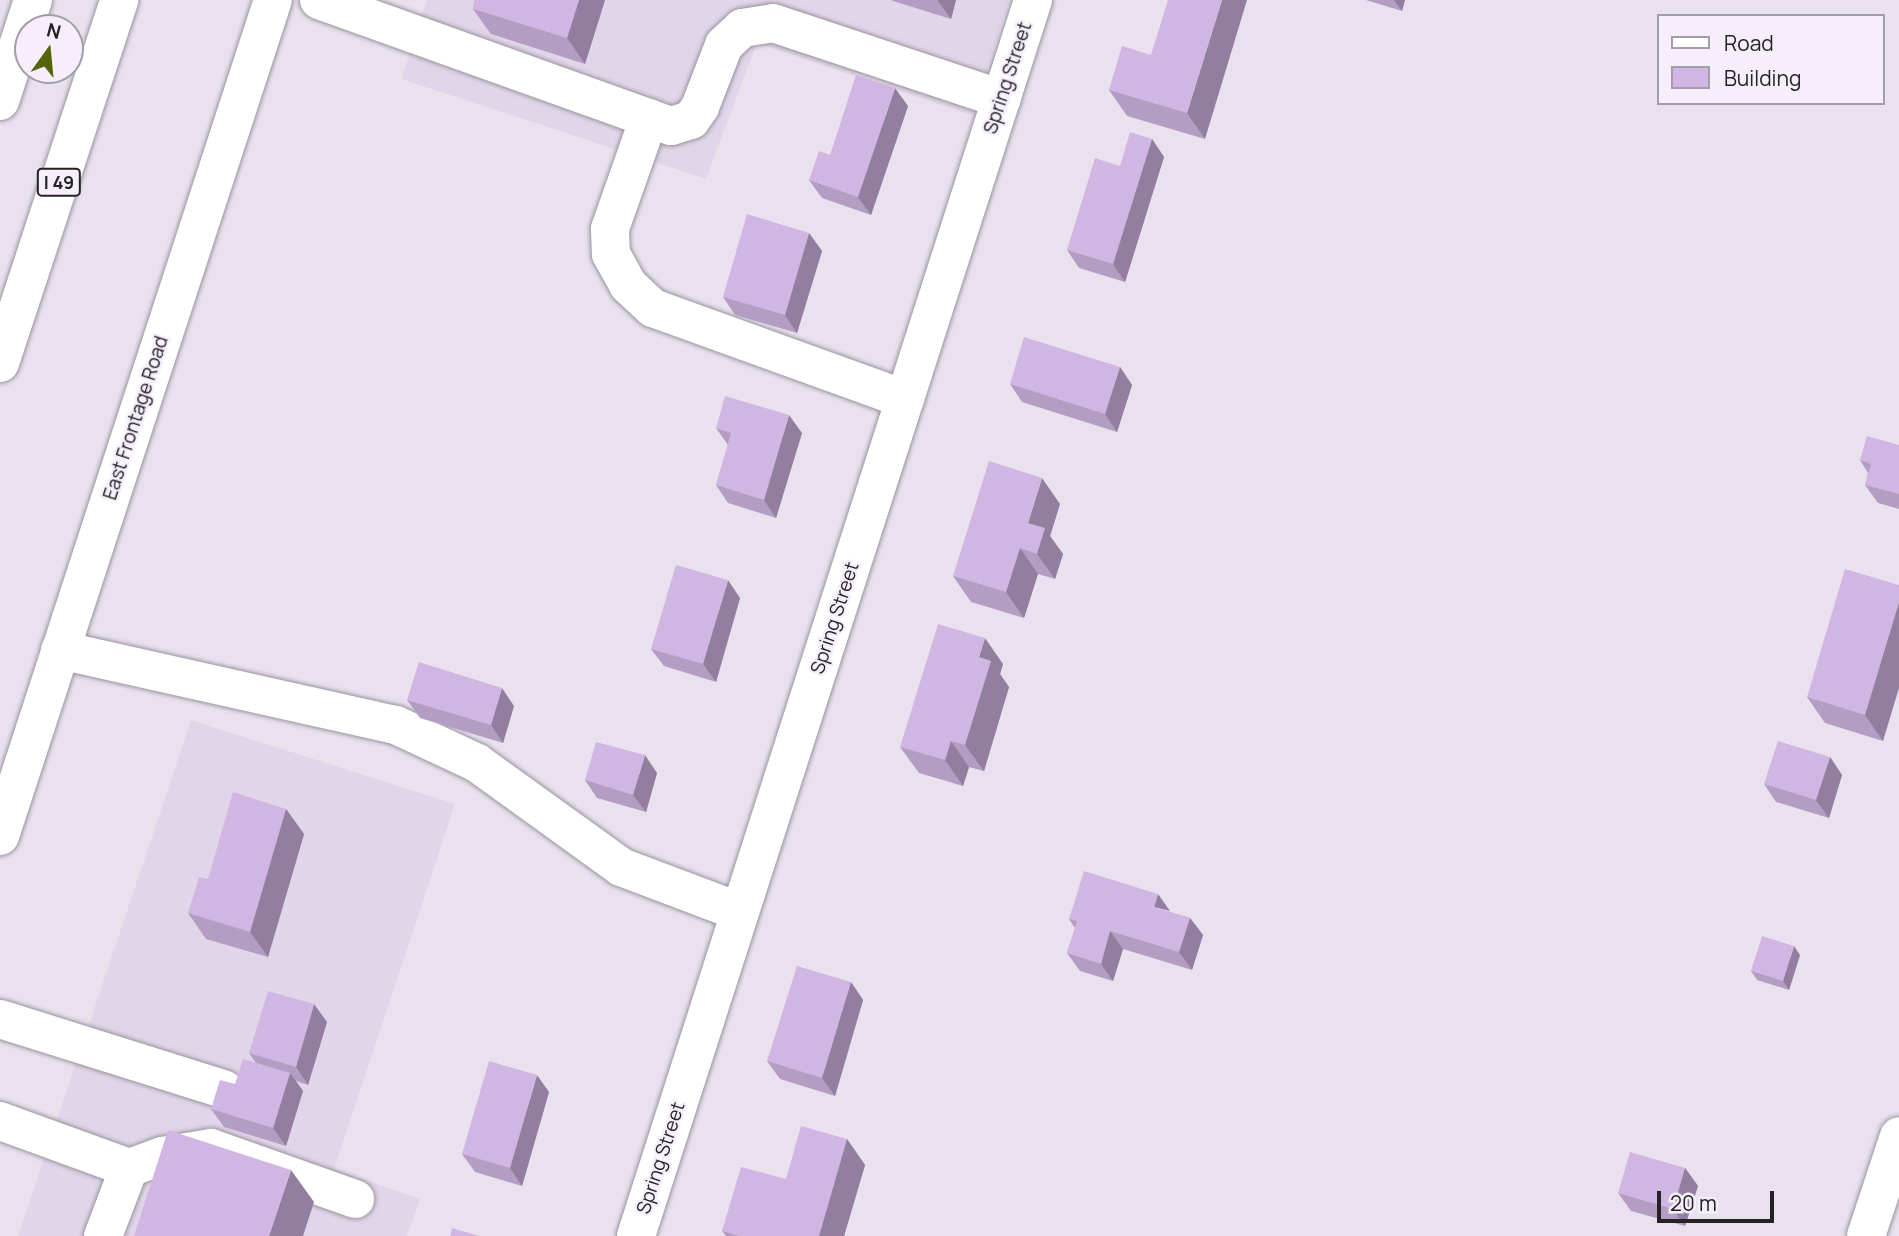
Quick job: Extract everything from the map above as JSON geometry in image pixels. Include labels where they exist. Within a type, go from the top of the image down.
[{"type":"main road","points":[[0,101],[33,0]]},
{"type":"main road","name":"I 49","points":[[0,363],[119,0]]},
{"type":"main road","name":"East Frontage Road","points":[[0,836],[273,0]]},
{"type":"main road","points":[[319,0],[671,126],[691,120],[724,45],[742,28],[773,23],[1002,99]]},
{"type":"main road","name":"Spring Street","points":[[636,1236],[1033,0]]},
{"type":"main road","points":[[649,118],[610,229],[611,254],[628,285],[653,308],[905,399]]},
{"type":"main road","points":[[60,650],[396,725],[477,763],[621,867],[740,912]]},
{"type":"main road","points":[[0,1019],[224,1088]]},
{"type":"main road","points":[[0,1121],[129,1168],[162,1156],[211,1147],[355,1199]]},
{"type":"main road","points":[[1866,1236],[1899,1136]]},
{"type":"main road","points":[[103,1236],[129,1168]]},
{"type":"shaded area","points":[[427,0],[1009,0],[972,115],[757,43],[706,179],[401,79]]},
{"type":"shaded area","points":[[191,720],[455,804],[334,1169],[420,1199],[407,1236],[18,1236]]},
{"type":"building","points":[[475,0],[579,0],[567,38],[473,9]]},
{"type":"building","points":[[1168,0],[1222,0],[1187,113],[1109,90],[1122,46],[1151,55]]},
{"type":"building","points":[[856,75],[895,88],[858,197],[809,180],[819,151],[830,155]]},
{"type":"building","points":[[1130,132],[1152,139],[1113,264],[1067,250],[1095,158],[1120,166]]},
{"type":"building","points":[[747,214],[809,233],[785,315],[723,297]]},
{"type":"building","points":[[1024,337],[1120,367],[1105,414],[1010,384]]},
{"type":"building","points":[[725,396],[789,415],[764,500],[716,485],[731,433],[716,428]]},
{"type":"building","points":[[1867,436],[1899,445],[1899,494],[1865,485],[1871,464],[1860,460]]},
{"type":"building","points":[[989,461],[1042,478],[1028,523],[1045,528],[1037,554],[1020,548],[1006,592],[953,576]]},
{"type":"building","points":[[676,565],[728,580],[703,664],[651,649]]},
{"type":"building","points":[[1845,569],[1899,585],[1899,602],[1865,715],[1807,697]]},
{"type":"building","points":[[938,624],[985,638],[979,657],[991,661],[965,745],[951,741],[945,760],[900,747]]},
{"type":"building","points":[[419,662],[502,688],[491,725],[407,700]]},
{"type":"building","points":[[1778,741],[1830,757],[1816,800],[1764,784]]},
{"type":"building","points":[[596,742],[645,755],[633,795],[585,780]]},
{"type":"building","points":[[233,792],[286,809],[250,932],[188,913],[199,877],[208,879]]},
{"type":"building","points":[[1084,871],[1158,894],[1154,907],[1190,918],[1179,952],[1110,931],[1101,964],[1067,953],[1077,921],[1069,919]]},
{"type":"building","points":[[1762,936],[1794,946],[1783,981],[1751,971]]},
{"type":"building","points":[[797,966],[851,982],[822,1078],[767,1061]]},
{"type":"building","points":[[268,991],[314,1004],[296,1067],[249,1053]]},
{"type":"building","points":[[243,1059],[290,1073],[273,1128],[211,1109],[220,1080],[235,1084]]},
{"type":"building","points":[[489,1061],[537,1075],[510,1168],[462,1154]]},
{"type":"building","points":[[801,1126],[847,1139],[819,1236],[739,1236],[722,1231],[741,1167],[786,1179]]},
{"type":"building","points":[[168,1130],[291,1170],[269,1236],[134,1236]]},
{"type":"building","points":[[1630,1152],[1685,1168],[1673,1209],[1618,1193]]},
{"type":"building","points":[[452,1228],[479,1236],[450,1236]]}]
